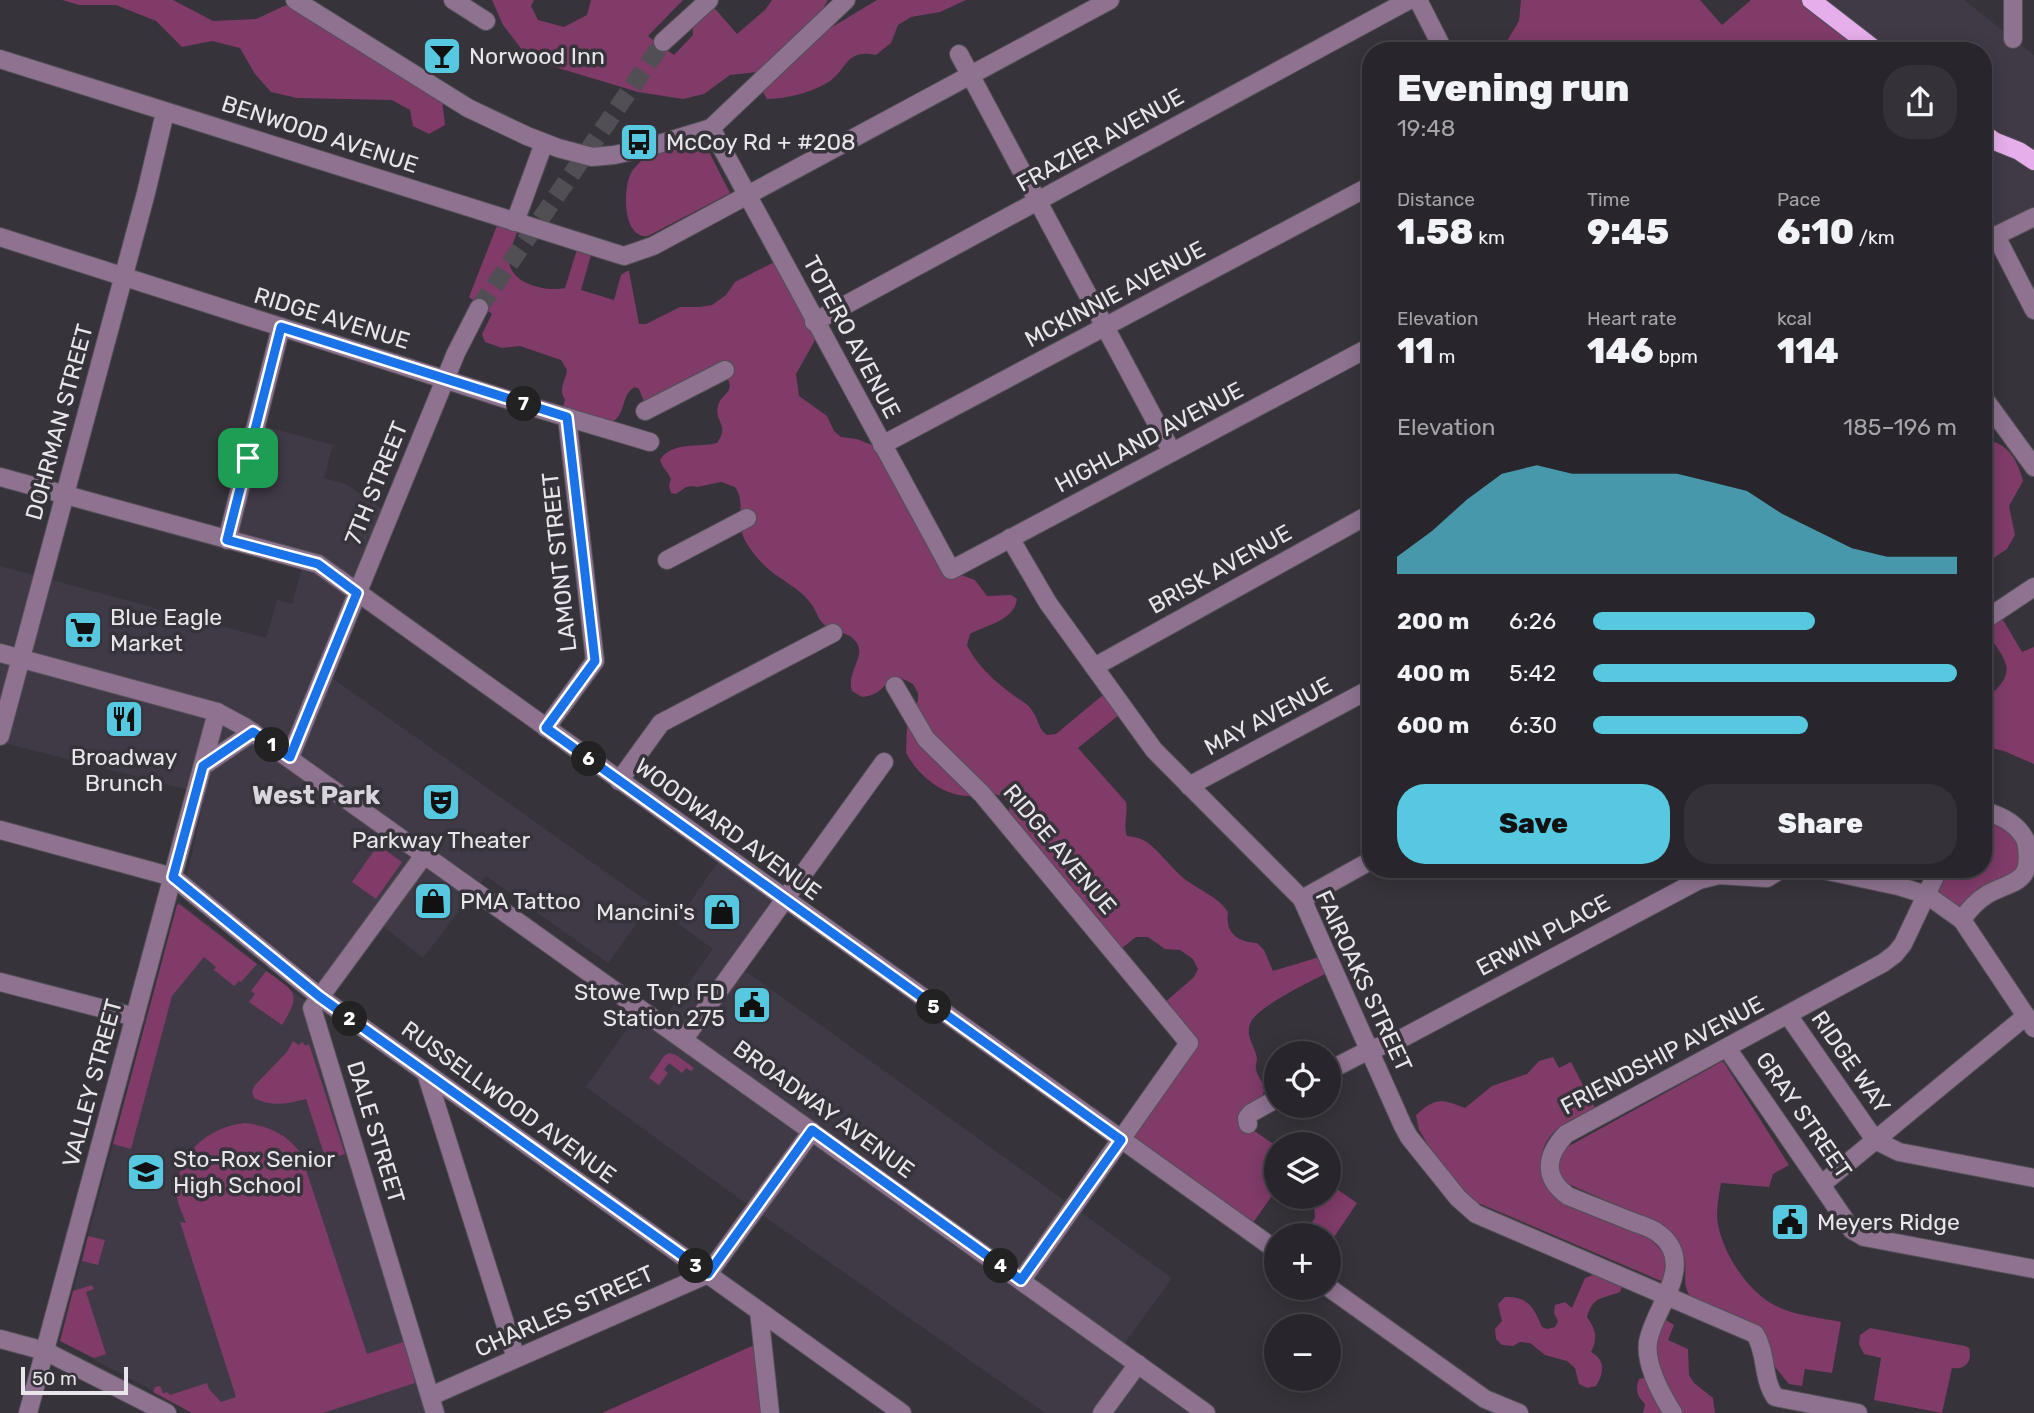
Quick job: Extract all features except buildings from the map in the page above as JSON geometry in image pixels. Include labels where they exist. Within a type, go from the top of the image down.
[{"type":"main road","points":[[1811,0],[1865,42]]},
{"type":"main road","points":[[1992,139],[2026,150],[2034,161]]},
{"type":"street","points":[[295,0],[468,108],[544,143],[592,157],[614,155],[711,128],[846,0]]},
{"type":"street","points":[[453,0],[486,21]]},
{"type":"street","points":[[663,43],[709,0]]},
{"type":"street","points":[[748,195],[1110,0]]},
{"type":"street","name":"FRAZIER AVENUE","points":[[814,322],[1409,0]]},
{"type":"street","points":[[1418,0],[1439,42]]},
{"type":"street","points":[[2013,0],[2013,39]]},
{"type":"street","points":[[959,54],[1172,452]]},
{"type":"street","name":"BENWOOD AVENUE","points":[[0,59],[624,256],[653,246],[748,195]]},
{"type":"street","name":"DOHRMAN STREET","points":[[0,736],[163,121]]},
{"type":"street","name":"TOTERO AVENUE","points":[[711,128],[814,322],[951,569]]},
{"type":"street","points":[[515,222],[544,143]]},
{"type":"street","name":"MCKINNIE AVENUE","points":[[882,445],[1362,190]]},
{"type":"street","points":[[1992,238],[2034,217]]},
{"type":"street","name":"RIDGE AVENUE","points":[[0,237],[123,278],[650,442]]},
{"type":"street","points":[[1992,242],[2034,310]]},
{"type":"street","name":"7TH STREET","points":[[290,757],[445,379],[479,308]]},
{"type":"street","points":[[227,540],[281,327]]},
{"type":"street","name":"HIGHLAND AVENUE","points":[[951,569],[1362,351]]},
{"type":"street","points":[[645,411],[725,370]]},
{"type":"street","points":[[1992,409],[2034,467]]},
{"type":"street","name":"LAMONT STREET","points":[[546,728],[595,661],[567,417]]},
{"type":"street","name":"WOODWARD AVENUE","points":[[0,477],[318,564],[1264,1241]]},
{"type":"street","points":[[667,560],[747,518]]},
{"type":"street","name":"BRISK AVENUE","points":[[1094,667],[1362,518]]},
{"type":"street","name":"FAIROAKS STREET","points":[[1010,538],[1048,603],[1154,750],[1302,899],[1409,1137],[1458,1198],[1476,1214],[1755,1334],[1761,1343],[1770,1390],[1775,1397],[1858,1413]]},
{"type":"street","points":[[1992,615],[2034,587]]},
{"type":"street","points":[[619,780],[661,723],[833,633]]},
{"type":"street","name":"BROADWAY AVENUE","points":[[0,653],[217,712],[253,732],[1206,1413]]},
{"type":"street","name":"RIDGE AVENUE","points":[[895,686],[926,738],[982,794],[1189,1043],[1121,1140]]},
{"type":"street","name":"MAY AVENUE","points":[[1189,786],[1362,693]]},
{"type":"street","name":"VALLEY STREET","points":[[28,1413],[217,712]]},
{"type":"street","points":[[203,766],[253,732]]},
{"type":"street","points":[[684,1039],[884,762]]},
{"type":"street","points":[[1962,920],[1969,909],[1987,895],[2027,878],[2032,864],[2030,849],[2024,836],[2005,820],[1992,815]]},
{"type":"street","name":"RUSSELLWOOD AVENUE","points":[[0,830],[173,877],[320,997],[902,1413]]},
{"type":"street","points":[[320,997],[425,854]]},
{"type":"street","points":[[1302,899],[1362,865]]},
{"type":"street","name":"ERWIN PLACE","points":[[1341,1064],[1371,1049],[1395,1042],[1707,878]]},
{"type":"street","points":[[1822,1184],[1875,1140],[2030,1022],[1962,920],[1927,895],[1860,878]]},
{"type":"street","name":"FRIENDSHIP AVENUE","points":[[1673,1413],[1660,1389],[1648,1354],[1648,1341],[1674,1279],[1675,1267],[1671,1250],[1659,1233],[1568,1196],[1558,1189],[1552,1179],[1549,1162],[1554,1147],[1566,1134],[1788,1015],[1895,954],[1903,944],[1934,878]]},
{"type":"street","points":[[0,982],[135,1017]]},
{"type":"street","name":"DALE STREET","points":[[320,997],[312,1008],[433,1405]]},
{"type":"street","name":"RIDGE WAY","points":[[1788,1015],[1875,1140],[1899,1152],[2034,1178]]},
{"type":"street","name":"GRAY STREET","points":[[1727,1048],[1852,1230],[1864,1237],[2034,1269]]},
{"type":"street","points":[[426,1073],[516,1358]]},
{"type":"street","points":[[1248,1124],[1247,1118],[1251,1113],[1264,1106]]},
{"type":"street","points":[[708,1274],[812,1130]]},
{"type":"street","points":[[1021,1280],[1121,1140]]},
{"type":"street","name":"CHARLES STREET","points":[[433,1405],[516,1358],[708,1274]]},
{"type":"street","points":[[1341,1296],[1485,1399],[1519,1413]]},
{"type":"street","points":[[759,1311],[770,1413]]},
{"type":"street","points":[[0,1339],[45,1351],[167,1413]]},
{"type":"street","points":[[1102,1413],[1138,1364]]},
{"type":"shaded area","points":[[62,0],[173,0],[213,21],[256,19],[295,1],[441,92],[445,125],[429,134],[413,126],[410,110],[392,100],[297,98],[271,92],[255,74],[240,48],[212,41],[182,47],[156,21],[116,5],[79,5]]},
{"type":"shaded area","points":[[492,0],[534,0],[531,6],[538,20],[564,27],[587,15],[591,0],[683,0],[648,36],[674,55],[693,35],[692,18],[711,4],[737,34],[765,10],[772,0],[828,0],[810,32],[767,71],[730,75],[704,94],[683,99],[638,92],[545,64],[526,55],[503,25]]},
{"type":"shaded area","points":[[877,0],[966,0],[940,12],[911,17],[898,25],[891,43],[876,55],[852,57],[834,78],[820,87],[797,95],[767,99],[761,89],[814,33],[832,27]]},
{"type":"shaded area","points":[[1521,0],[1700,0],[1722,25],[1751,0],[1807,0],[1861,42],[1506,42],[1519,21]]},
{"type":"shaded area","points":[[1811,0],[1964,0],[2034,55],[2034,217],[1992,238],[1992,42],[1865,42]]},
{"type":"shaded area","points":[[703,140],[730,193],[648,236],[634,231],[626,205],[627,185],[632,171],[654,153]]},
{"type":"shaded area","points":[[500,218],[520,224],[509,262],[517,276],[532,285],[550,289],[565,288],[579,243],[593,248],[581,290],[614,300],[621,275],[629,271],[639,324],[646,324],[680,307],[712,305],[726,295],[735,282],[780,259],[817,330],[814,342],[796,374],[799,396],[827,416],[834,431],[841,437],[857,439],[882,449],[950,571],[975,580],[987,596],[1011,595],[1017,599],[1011,612],[1005,617],[970,634],[967,645],[975,659],[999,684],[1029,706],[1047,735],[1056,734],[1109,690],[1125,710],[1078,748],[1126,802],[1127,836],[1148,843],[1186,880],[1218,901],[1228,912],[1228,926],[1234,935],[1244,941],[1257,943],[1264,950],[1273,971],[1326,955],[1333,970],[1265,1008],[1256,1015],[1249,1027],[1249,1036],[1257,1058],[1256,1069],[1264,1090],[1260,1098],[1246,1107],[1246,1125],[1264,1138],[1264,1207],[1250,1227],[1125,1137],[1192,1040],[1163,1004],[1194,977],[1198,969],[1193,959],[1180,950],[1165,949],[1148,937],[1136,937],[1117,952],[1007,822],[1010,804],[1005,799],[996,794],[969,796],[949,792],[932,783],[917,769],[906,753],[907,726],[918,701],[918,693],[913,684],[899,677],[869,696],[862,697],[852,691],[851,678],[859,655],[858,645],[848,635],[824,625],[807,599],[769,569],[754,553],[742,533],[740,499],[735,487],[721,482],[686,487],[676,494],[671,493],[671,479],[660,460],[671,450],[717,443],[722,432],[718,406],[730,386],[726,376],[647,409],[639,389],[635,387],[630,390],[619,416],[613,422],[589,422],[561,413],[565,400],[562,389],[567,370],[561,360],[520,346],[502,348],[485,342],[482,334],[492,314],[469,297]]},
{"type":"shaded area","points":[[256,424],[333,445],[324,478],[346,484],[390,514],[325,673],[651,904],[608,963],[486,876],[423,958],[369,915],[320,983],[187,876],[205,794],[0,742],[0,566],[266,638],[277,600],[292,604],[304,561],[227,540]]},
{"type":"shaded area","points":[[1992,441],[2010,453],[2023,481],[2009,506],[2015,535],[2007,549],[1992,559]]},
{"type":"shaded area","points":[[2000,615],[2022,652],[2034,647],[2034,764],[1992,748],[1992,694],[2003,682],[2006,666],[1992,640],[1992,621]]},
{"type":"shaded area","points":[[1992,814],[2005,819],[2032,864],[1962,920],[1927,895],[1934,878],[1992,878]]},
{"type":"shaded area","points":[[378,845],[402,862],[376,899],[352,882]]},
{"type":"shaded area","points":[[723,855],[784,899],[737,965],[1172,1278],[1119,1351],[1206,1413],[1045,1413],[755,1210],[586,1087],[641,1009],[661,1022],[713,949],[676,922]]},
{"type":"shaded area","points":[[178,901],[308,1003],[434,1413],[194,1413],[60,1341]]},
{"type":"shaded area","points":[[179,904],[257,964],[234,986],[214,970],[216,967],[204,957],[172,996],[131,1149],[113,1144]]},
{"type":"shaded area","points":[[266,971],[289,988],[294,999],[282,1025],[249,1002],[255,994],[251,991]]},
{"type":"shaded area","points":[[293,1041],[299,1045],[302,1042],[306,1046],[309,1044],[345,1154],[326,1160],[306,1099],[280,1104],[254,1098],[252,1092],[255,1085],[287,1052]]},
{"type":"shaded area","points":[[669,1053],[694,1068],[691,1071],[686,1068],[682,1073],[669,1063],[664,1070],[668,1073],[659,1085],[649,1078]]},
{"type":"shaded area","points":[[1553,1057],[1559,1068],[1571,1062],[1595,1108],[1564,1124],[1549,1138],[1544,1147],[1541,1165],[1547,1183],[1559,1198],[1649,1237],[1666,1256],[1667,1276],[1661,1281],[1476,1202],[1442,1168],[1419,1130],[1416,1115],[1429,1105],[1439,1101],[1465,1108],[1492,1086],[1527,1074],[1539,1061]]},
{"type":"shaded area","points":[[1723,1061],[1789,1165],[1773,1174],[1769,1187],[1721,1183],[1717,1216],[1727,1252],[1750,1286],[1769,1302],[1795,1313],[1841,1322],[1832,1373],[1805,1369],[1802,1386],[1789,1384],[1770,1361],[1748,1321],[1691,1297],[1686,1287],[1683,1253],[1674,1238],[1661,1225],[1564,1182],[1558,1167],[1560,1151]]},
{"type":"shaded area","points":[[245,1123],[276,1132],[300,1152],[367,1354],[406,1341],[415,1383],[323,1413],[192,1413],[153,1392],[155,1387],[160,1386],[163,1393],[170,1395],[207,1383],[221,1402],[236,1397],[180,1222],[186,1223],[177,1196],[181,1168],[196,1146],[218,1130]]},
{"type":"shaded area","points":[[1341,1192],[1357,1203],[1341,1227],[1341,1223],[1311,1223],[1315,1218],[1314,1209],[1341,1209]]},
{"type":"shaded area","points":[[88,1236],[105,1240],[98,1265],[82,1261]]},
{"type":"shaded area","points":[[1595,1274],[1622,1286],[1620,1292],[1595,1302],[1587,1317],[1595,1334],[1591,1352],[1599,1359],[1602,1367],[1596,1386],[1587,1388],[1579,1384],[1575,1368],[1567,1361],[1545,1355],[1530,1343],[1502,1345],[1496,1339],[1495,1329],[1502,1321],[1498,1304],[1505,1297],[1519,1298],[1529,1304],[1542,1327],[1555,1327],[1558,1321],[1554,1313],[1555,1305],[1565,1302],[1572,1308],[1585,1278]]},
{"type":"shaded area","points":[[92,1285],[94,1289],[86,1292],[106,1354],[94,1358],[60,1341],[73,1291]]},
{"type":"shaded area","points":[[1666,1320],[1674,1325],[1668,1340],[1688,1349],[1689,1375],[1694,1383],[1713,1398],[1715,1413],[1679,1413],[1663,1379],[1655,1351],[1658,1328]]},
{"type":"shaded area","points":[[1870,1328],[1969,1348],[1970,1357],[1967,1364],[1961,1368],[1952,1368],[1942,1413],[1874,1400],[1881,1358],[1864,1354],[1859,1344],[1860,1335]]},
{"type":"shaded area","points":[[761,1342],[767,1413],[602,1413]]},
{"type":"shaded area","points":[[1647,1377],[1663,1413],[1643,1413],[1645,1404],[1637,1386],[1639,1379]]},
{"type":"tunnel","points":[[479,308],[663,42]]},
{"type":"place","name":"Norwood Inn","points":[[442,56]]},
{"type":"place","name":"McCoy Rd + #208","points":[[639,142]]},
{"type":"place","name":"Blue Eagle Market","points":[[83,630]]},
{"type":"place","name":"Broadway Brunch","points":[[124,719]]},
{"type":"place","name":"Parkway Theater","points":[[441,802]]},
{"type":"place","name":"PMA Tattoo","points":[[433,901]]},
{"type":"place","name":"Mancini's","points":[[722,912]]},
{"type":"place","name":"Stowe Twp FD Station 275","points":[[752,1005]]},
{"type":"place","name":"Sto-Rox Senior High School","points":[[146,1172]]},
{"type":"place","name":"Meyers Ridge","points":[[1790,1222]]},
{"type":"district","name":"West Park","points":[[316,795]]},
{"type":"route","points":[[281,327],[567,417],[595,661],[546,728],[1121,1140],[1021,1280],[812,1130],[708,1274],[320,997],[173,877],[203,766],[253,732],[290,757],[357,593],[318,564],[227,540],[248,458],[281,327]]}]
